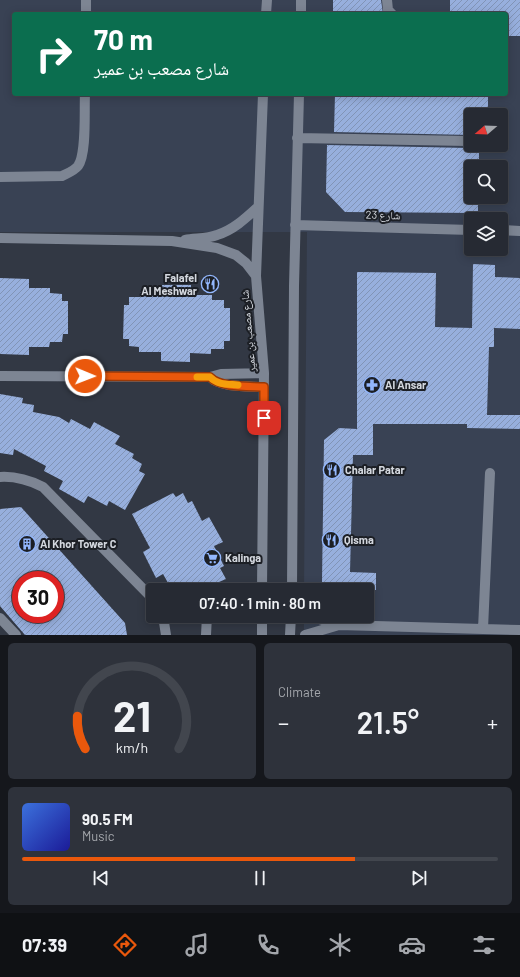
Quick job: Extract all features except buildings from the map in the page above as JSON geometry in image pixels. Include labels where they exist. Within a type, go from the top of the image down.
[{"type":"street","points":[[86,0],[86,12]]},
{"type":"street","points":[[266,12],[267,0]]},
{"type":"street","points":[[301,0],[301,12]]},
{"type":"street","points":[[387,0],[388,10],[390,12]]},
{"type":"street","points":[[0,177],[62,176],[71,172],[78,166],[82,158],[84,148],[84,96]]},
{"type":"street","name":"شارع مصعب بن عمير","points":[[262,583],[264,373],[256,276],[263,96]]},
{"type":"street","points":[[292,583],[295,225],[299,96]]},
{"type":"street","points":[[297,138],[464,142]]},
{"type":"street","points":[[0,238],[172,241],[216,236],[235,227],[258,207]]},
{"type":"street","name":"شارع 23","points":[[295,225],[464,230]]},
{"type":"street","points":[[508,230],[520,231]]},
{"type":"street","points":[[172,241],[227,251],[236,255],[246,263],[256,276]]},
{"type":"street","points":[[0,376],[210,377],[221,374],[264,373]]},
{"type":"street","points":[[210,377],[212,380],[220,384],[264,387]]},
{"type":"street","points":[[483,629],[490,473]]},
{"type":"street","points":[[0,477],[9,476],[21,478],[43,487],[146,592]]},
{"type":"street","points":[[0,618],[16,635]]},
{"type":"street","points":[[164,623],[166,635]]},
{"type":"street","points":[[206,623],[206,635]]},
{"type":"street","points":[[262,623],[262,635]]},
{"type":"street","points":[[290,635],[291,623]]},
{"type":"street","points":[[332,623],[339,625],[520,630]]},
{"type":"street","points":[[305,635],[339,625]]},
{"type":"shaded area","points":[[0,0],[520,0],[520,635],[304,635],[304,623],[374,623],[374,583],[304,583],[307,232],[0,232]]},
{"type":"slow traffic","points":[[197,377],[210,377],[212,380],[220,384],[238,385]]},
{"type":"place","name":"Falafel Al Meshwar","points":[[210,284]]},
{"type":"place","name":"Al Ansar","points":[[372,385]]},
{"type":"place","name":"Chalar Patar","points":[[332,470]]},
{"type":"place","name":"Qisma","points":[[331,540]]},
{"type":"place","name":"Al Khor Tower C","points":[[27,544]]},
{"type":"place","name":"Kalinga","points":[[212,558]]},
{"type":"route","points":[[85,376],[210,377],[212,380],[220,384],[264,387],[264,418]]}]
